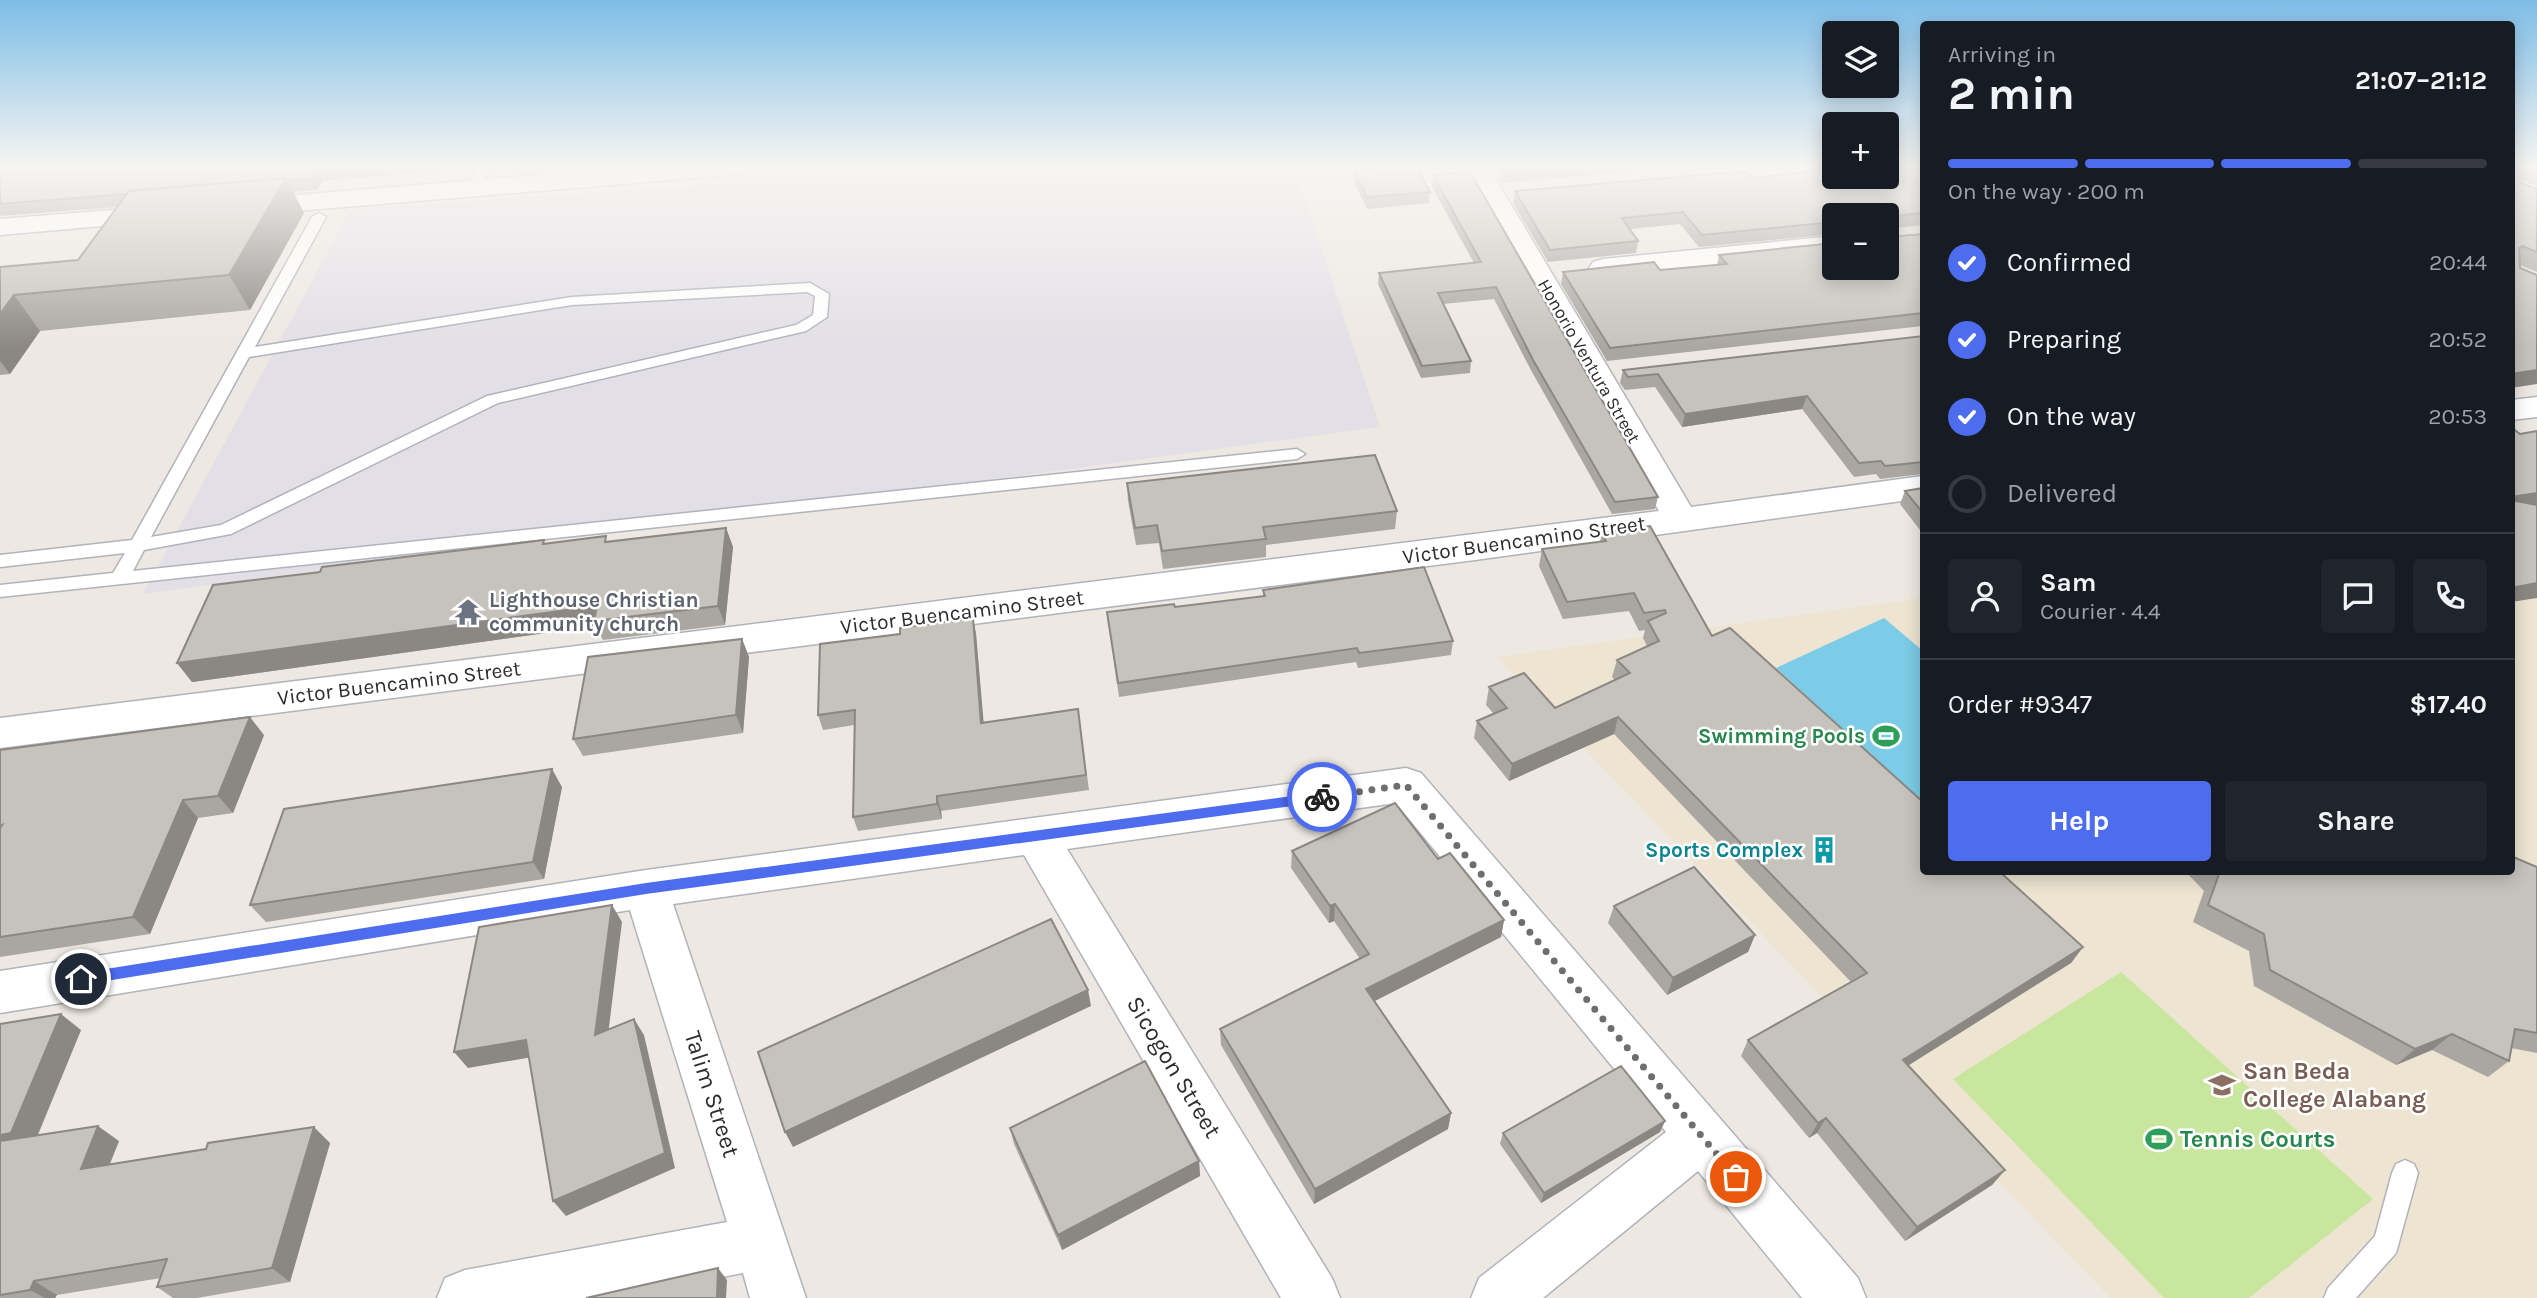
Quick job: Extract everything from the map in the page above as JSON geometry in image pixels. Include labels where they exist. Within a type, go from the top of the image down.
[{"type":"street","name":"Honorio Ventura Street","points":[[1528,227],[1560,273],[1597,374],[1681,519]]},
{"type":"street","points":[[1560,273],[1822,245]]},
{"type":"street","points":[[1597,374],[1631,371]]},
{"type":"street","points":[[2515,410],[2537,407]]},
{"type":"street","name":"Victor Buencamino Street","points":[[0,733],[1486,547],[1920,487]]},
{"type":"street","points":[[0,992],[646,889],[1406,785],[1838,1298]]},
{"type":"street","name":"Sicogon Street","points":[[1036,836],[1312,1298]]},
{"type":"street","name":"Talim Street","points":[[646,889],[778,1298]]},
{"type":"street","points":[[1499,1298],[1702,1136]]},
{"type":"street","points":[[465,1298],[760,1243]]},
{"type":"lane","points":[[120,577],[314,227]]},
{"type":"lane","points":[[0,561],[138,545],[225,530],[382,456],[493,399],[801,328],[820,317],[822,294],[810,287],[572,301],[244,353]]},
{"type":"lane","points":[[0,591],[1297,454]]},
{"type":"lane","points":[[2338,1298],[2386,1243],[2405,1173]]},
{"type":"shaded area","points":[[342,227],[1314,227],[1380,427],[143,594]]},
{"type":"shaded area","name":"San Beda College Alabang","points":[[2537,514],[2537,1298],[2110,1298],[1497,657],[1920,598],[1920,875],[2515,875],[2515,517]]},
{"type":"green space","name":"Tennis Courts","points":[[2121,972],[2373,1199],[2249,1298],[2164,1298],[1953,1079]]},
{"type":"water","name":"Swimming Pools","points":[[1884,618],[1920,648],[1920,800],[1776,668]]},
{"type":"building","points":[[103,227],[257,227],[229,275],[14,295],[0,314],[0,267],[78,260]]},
{"type":"building","points":[[1461,227],[1502,227],[1658,497],[1615,502],[1533,360],[1496,287],[1438,293],[1471,361],[1422,366],[1379,273],[1481,262]]},
{"type":"building","points":[[1536,227],[1628,227],[1638,241],[1550,250]]},
{"type":"building","points":[[1695,227],[1788,227],[1702,235]]},
{"type":"building","points":[[2515,227],[2537,227],[2537,252],[2523,246],[2519,248],[2520,268],[2537,275],[2537,370],[2515,373]]},
{"type":"building","points":[[1920,234],[1920,313],[1610,348],[1563,272],[1654,262],[1660,270],[1727,264],[1719,255],[1822,244],[1822,280],[1899,280],[1899,236]]},
{"type":"building","points":[[1920,336],[1920,462],[1885,466],[1881,461],[1859,463],[1807,396],[1685,414],[1658,374],[1628,377],[1623,370]]},
{"type":"building","points":[[2515,430],[2520,434],[2537,431],[2537,493],[2515,496]]},
{"type":"building","points":[[1375,455],[1397,511],[1263,527],[1266,539],[1162,551],[1157,525],[1135,528],[1127,483]]},
{"type":"building","points":[[1920,488],[1920,509],[1905,491]]},
{"type":"building","points":[[2515,501],[2537,505],[2537,583],[2515,587]]},
{"type":"building","points":[[1650,526],[1712,636],[1730,628],[1920,799],[1920,875],[2003,875],[2083,947],[1903,1060],[2005,1170],[1917,1227],[1826,1118],[1818,1123],[1748,1040],[1867,973],[1618,717],[1512,764],[1477,721],[1507,708],[1489,687],[1524,673],[1555,708],[1630,673],[1617,660],[1659,641],[1648,621],[1666,613],[1665,610],[1644,613],[1634,593],[1567,602],[1542,549],[1606,541],[1602,533]]},
{"type":"building","points":[[726,528],[718,606],[594,621],[597,606],[177,663],[213,585],[320,572],[322,567],[544,540],[543,544],[606,536],[605,542]]},
{"type":"building","points":[[1424,567],[1453,641],[1359,653],[1357,648],[1118,683],[1107,612],[1265,596],[1263,590]]},
{"type":"building","points":[[973,618],[981,723],[1078,709],[1086,775],[937,796],[937,804],[853,817],[855,710],[818,715],[820,644],[900,634],[900,628]]},
{"type":"building","points":[[742,639],[736,715],[573,739],[588,657]]},
{"type":"building","points":[[250,717],[218,796],[183,800],[133,917],[0,937],[0,750]]},
{"type":"building","points":[[552,769],[533,862],[250,905],[284,809]]},
{"type":"building","points":[[1395,803],[1438,859],[1450,853],[1504,920],[1366,989],[1451,1113],[1315,1189],[1220,1029],[1369,954],[1335,904],[1330,906],[1292,851]]},
{"type":"building","points":[[2515,858],[2537,867],[2537,1033],[2515,1029],[2509,1061],[2452,1034],[2415,1049],[2270,970],[2264,934],[2208,905],[2219,875],[2515,875]]},
{"type":"building","points":[[1694,867],[1755,935],[1673,978],[1614,906]]},
{"type":"building","points":[[612,905],[595,1035],[634,1019],[665,1153],[553,1201],[526,1040],[454,1052],[479,927]]},
{"type":"building","points":[[1051,919],[1088,990],[785,1132],[758,1052]]},
{"type":"building","points":[[61,1014],[11,1133],[0,1135],[0,1024]]},
{"type":"building","points":[[1145,1061],[1199,1161],[1058,1235],[1010,1128]]},
{"type":"building","points":[[1621,1066],[1665,1121],[1544,1193],[1503,1133]]},
{"type":"building","points":[[98,1126],[81,1169],[206,1149],[208,1143],[314,1127],[272,1268],[157,1287],[167,1259],[34,1281],[30,1290],[0,1295],[0,1141]]},
{"type":"building","points":[[718,1268],[717,1298],[586,1298]]},
{"type":"way so far","points":[[1322,797],[1406,785],[1736,1177]]},
{"type":"place","name":"Lighthouse Christian community church","points":[[468,612]]},
{"type":"place","name":"Swimming Pools","points":[[1886,736]]},
{"type":"place","name":"Sports Complex","points":[[1824,850]]},
{"type":"place","name":"San Beda College Alabang","points":[[2222,1085]]},
{"type":"place","name":"Tennis Courts","points":[[2159,1139]]},
{"type":"route","points":[[81,979],[646,889],[1322,797]]}]
